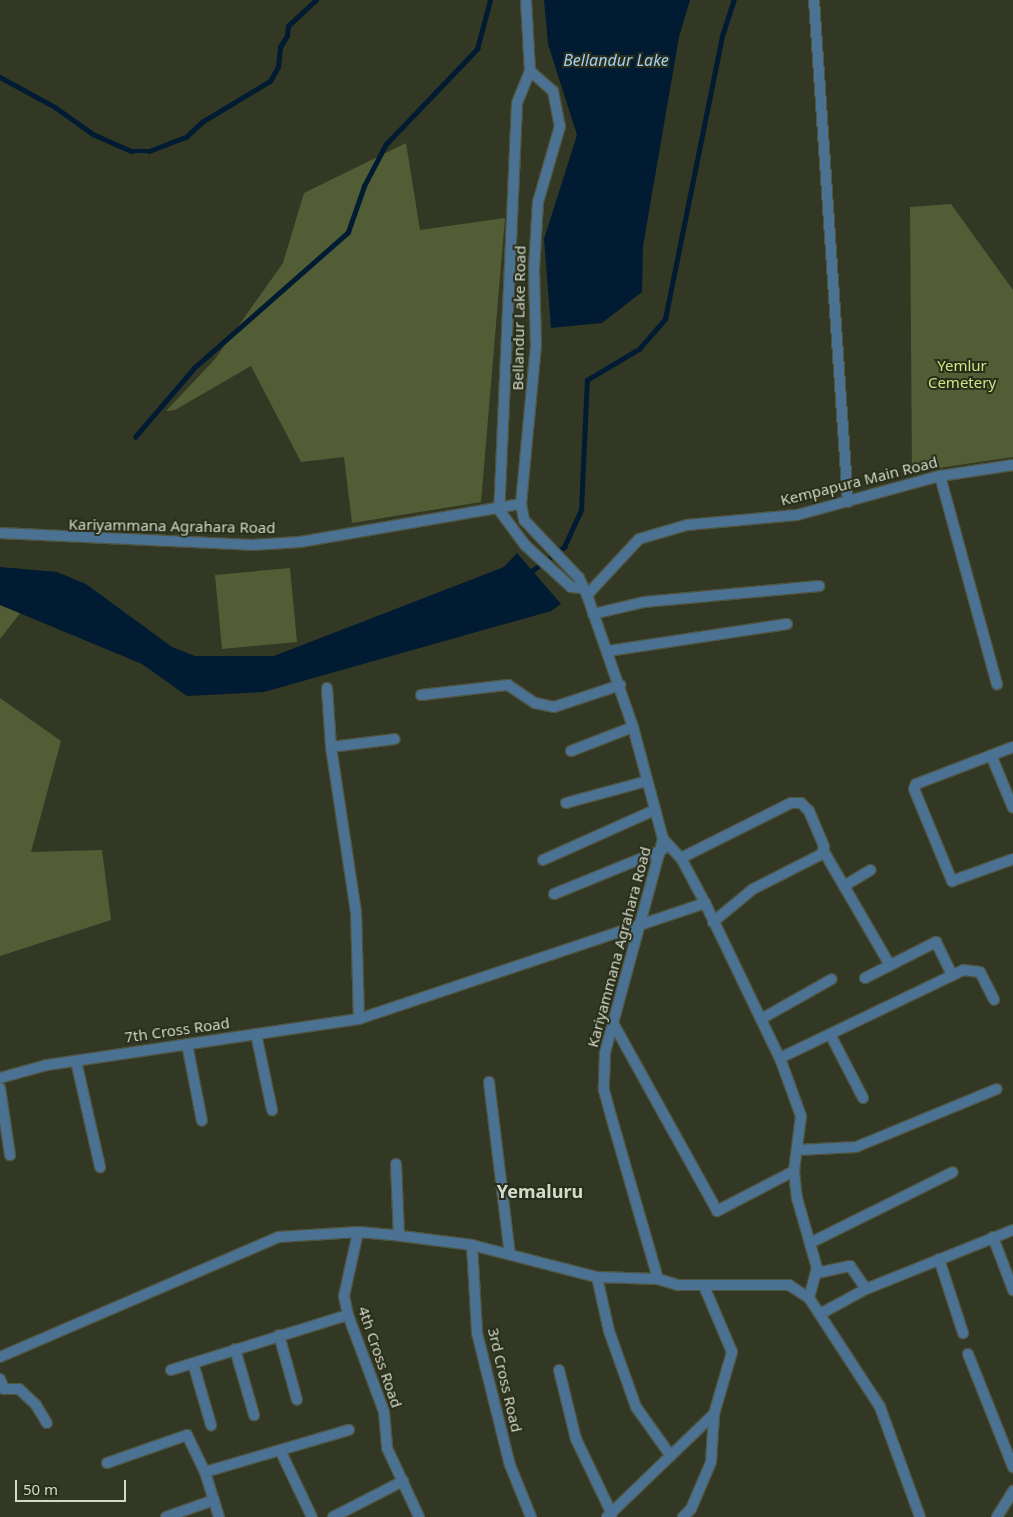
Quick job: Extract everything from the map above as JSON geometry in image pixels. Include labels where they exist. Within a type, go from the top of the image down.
[{"type":"street","name":"Bellandur Lake Road","points":[[499,510],[517,104],[530,71],[526,0]]},
{"type":"street","points":[[814,0],[848,502]]},
{"type":"street","name":"Bellandur Lake Road","points":[[530,71],[553,91],[560,126],[538,202],[534,270],[536,344],[521,504],[524,520],[580,587]]},
{"type":"street","name":"Kempapura Main Road","points":[[580,587],[639,539],[686,525],[797,514],[848,502],[940,476],[1013,465]]},
{"type":"street","points":[[940,476],[997,684]]},
{"type":"street","name":"Kariyammana Agrahara Road","points":[[0,533],[252,545],[300,542],[499,510],[521,504]]},
{"type":"street","points":[[499,510],[510,529],[580,587],[593,614],[644,602],[819,586]]},
{"type":"street","name":"Kariyammana Agrahara Road","points":[[593,614],[608,651],[633,727],[663,838],[662,850],[639,923],[605,1053],[604,1090],[658,1279]]},
{"type":"street","points":[[608,651],[787,624]]},
{"type":"street","points":[[421,695],[508,686],[535,703],[554,707],[620,686]]},
{"type":"street","points":[[326,688],[331,747],[356,912],[359,1019]]},
{"type":"street","points":[[571,751],[633,727]]},
{"type":"street","points":[[331,747],[395,739]]},
{"type":"street","points":[[1013,747],[916,784],[914,795],[952,881],[1013,859]]},
{"type":"street","points":[[991,755],[1013,808]]},
{"type":"street","points":[[566,803],[648,781]]},
{"type":"street","points":[[681,858],[791,803],[801,803],[809,811],[823,850],[890,965]]},
{"type":"street","points":[[542,860],[655,810]]},
{"type":"street","points":[[663,838],[681,858],[705,904],[712,922],[780,1058],[801,1116],[794,1171],[797,1198],[812,1242],[817,1273],[809,1298]]},
{"type":"street","points":[[554,894],[662,850]]},
{"type":"street","points":[[712,922],[754,890],[823,850]]},
{"type":"street","points":[[844,886],[871,870]]},
{"type":"street","name":"7th Cross Road","points":[[0,1078],[76,1061],[359,1019],[639,923],[705,904]]},
{"type":"street","points":[[865,978],[936,942],[952,975]]},
{"type":"street","points":[[780,1058],[857,1019],[952,975],[972,969],[980,972],[994,1000]]},
{"type":"street","points":[[761,1018],[832,979]]},
{"type":"street","points":[[613,1023],[715,1209],[720,1211],[794,1171]]},
{"type":"street","points":[[256,1034],[272,1110]]},
{"type":"street","points":[[830,1034],[862,1098]]},
{"type":"street","points":[[187,1044],[202,1121]]},
{"type":"street","points":[[76,1061],[100,1167]]},
{"type":"street","points":[[489,1082],[510,1255]]},
{"type":"street","points":[[0,1088],[10,1156]]},
{"type":"street","points":[[798,1150],[856,1147],[997,1090]]},
{"type":"street","points":[[396,1164],[399,1236]]},
{"type":"street","points":[[812,1242],[953,1172]]},
{"type":"street","points":[[820,1314],[866,1289],[1013,1230]]},
{"type":"street","points":[[0,1357],[278,1237],[358,1232],[472,1245],[596,1276],[658,1279],[678,1285],[704,1286],[740,1282],[789,1286],[809,1298],[880,1407],[920,1517]]},
{"type":"street","name":"4th Cross Road","points":[[358,1232],[344,1296],[348,1315],[384,1412],[387,1448],[419,1517]]},
{"type":"street","points":[[993,1237],[1013,1290]]},
{"type":"street","name":"3rd Cross Road","points":[[472,1245],[477,1333],[510,1465],[531,1517]]},
{"type":"street","points":[[939,1259],[963,1333]]},
{"type":"street","points":[[817,1273],[850,1266],[866,1289]]},
{"type":"street","points":[[596,1276],[619,1359],[636,1407],[671,1456]]},
{"type":"street","points":[[683,1517],[691,1509],[711,1462],[714,1414],[732,1352],[704,1286]]},
{"type":"street","points":[[171,1370],[348,1315]]},
{"type":"street","points":[[279,1335],[297,1400]]},
{"type":"street","points":[[234,1350],[254,1415]]},
{"type":"street","points":[[968,1354],[1013,1467]]},
{"type":"street","points":[[193,1363],[211,1425]]},
{"type":"street","points":[[559,1370],[576,1439],[609,1515],[714,1414]]},
{"type":"street","points":[[0,1379],[2,1390],[19,1388],[36,1405],[47,1423]]},
{"type":"street","points":[[205,1472],[348,1430]]},
{"type":"street","points":[[107,1464],[187,1435],[205,1472],[219,1517]]},
{"type":"street","points":[[280,1450],[312,1517]]},
{"type":"street","points":[[332,1517],[403,1482]]},
{"type":"street","points":[[998,1517],[1013,1491]]},
{"type":"street","points":[[166,1517],[214,1500]]},
{"type":"green space","points":[[406,143],[420,230],[505,218],[481,502],[352,523],[344,457],[301,462],[251,366],[175,410],[166,411],[215,359],[283,263],[304,193]]},
{"type":"green space","name":"Yemlur Cemetery","points":[[951,204],[1013,290],[1013,457],[912,472],[910,207]]},
{"type":"green space","points":[[290,568],[297,642],[222,649],[215,575]]},
{"type":"green space","points":[[0,605],[21,612],[0,639]]},
{"type":"green space","points":[[0,698],[61,741],[31,852],[102,850],[111,920],[0,956]]},
{"type":"water","name":"Bellandur Lake","points":[[544,0],[690,0],[679,37],[643,246],[642,292],[602,323],[551,328],[544,239],[577,135],[548,44]]},
{"type":"water","points":[[517,553],[561,604],[551,611],[264,692],[187,696],[142,664],[0,605],[0,567],[57,572],[86,584],[172,647],[195,656],[274,656],[504,567]]},
{"type":"waterway","points":[[0,77],[55,107],[93,134],[131,151],[149,151],[186,137],[202,122],[270,81],[278,67],[280,47],[287,36],[288,26],[316,0]]},
{"type":"waterway","points":[[135,437],[194,368],[348,232],[364,186],[386,144],[477,49],[490,0]]},
{"type":"waterway","points":[[529,573],[564,547],[581,510],[587,380],[639,349],[665,319],[722,36],[734,0]]},
{"type":"district","name":"Yemaluru","points":[[540,1191]]}]
